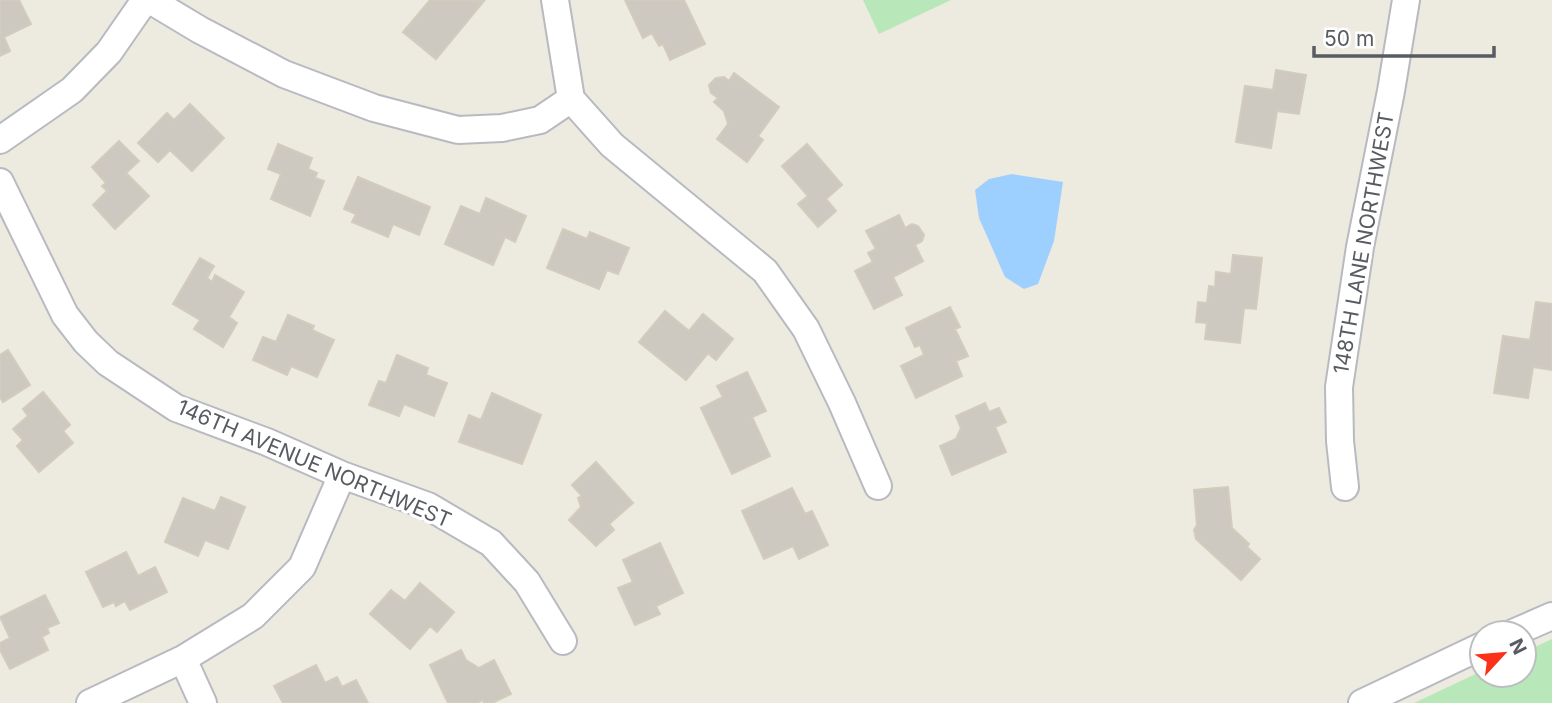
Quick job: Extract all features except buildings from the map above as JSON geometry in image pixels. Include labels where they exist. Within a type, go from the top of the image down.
[{"type":"street","points":[[0,140],[72,90],[109,52],[145,0]]},
{"type":"street","points":[[150,0],[284,74],[374,108],[458,130],[502,128],[540,120],[571,99]]},
{"type":"street","points":[[555,0],[571,99],[612,145],[765,271],[806,329],[878,486]]},
{"type":"street","name":"148TH LANE NORTHWEST","points":[[1345,487],[1340,441],[1339,387],[1360,247],[1406,0]]},
{"type":"street","name":"146TH AVENUE NORTHWEST","points":[[0,182],[65,315],[86,342],[108,363],[176,408],[267,442],[342,475],[428,506],[491,543],[527,582],[563,641]]},
{"type":"street","points":[[90,703],[183,659],[253,616],[302,567],[342,475]]},
{"type":"street","points":[[1362,703],[1468,653]]},
{"type":"street","points":[[183,659],[203,703]]},
{"type":"green space","points":[[863,0],[951,0],[879,34]]},
{"type":"green space","points":[[1552,639],[1552,703],[1414,703],[1468,678],[1468,689],[1538,689],[1538,646]]},
{"type":"water","points":[[1012,174],[1063,182],[1054,241],[1038,284],[1024,289],[1005,277],[979,218],[975,190],[989,179]]}]
